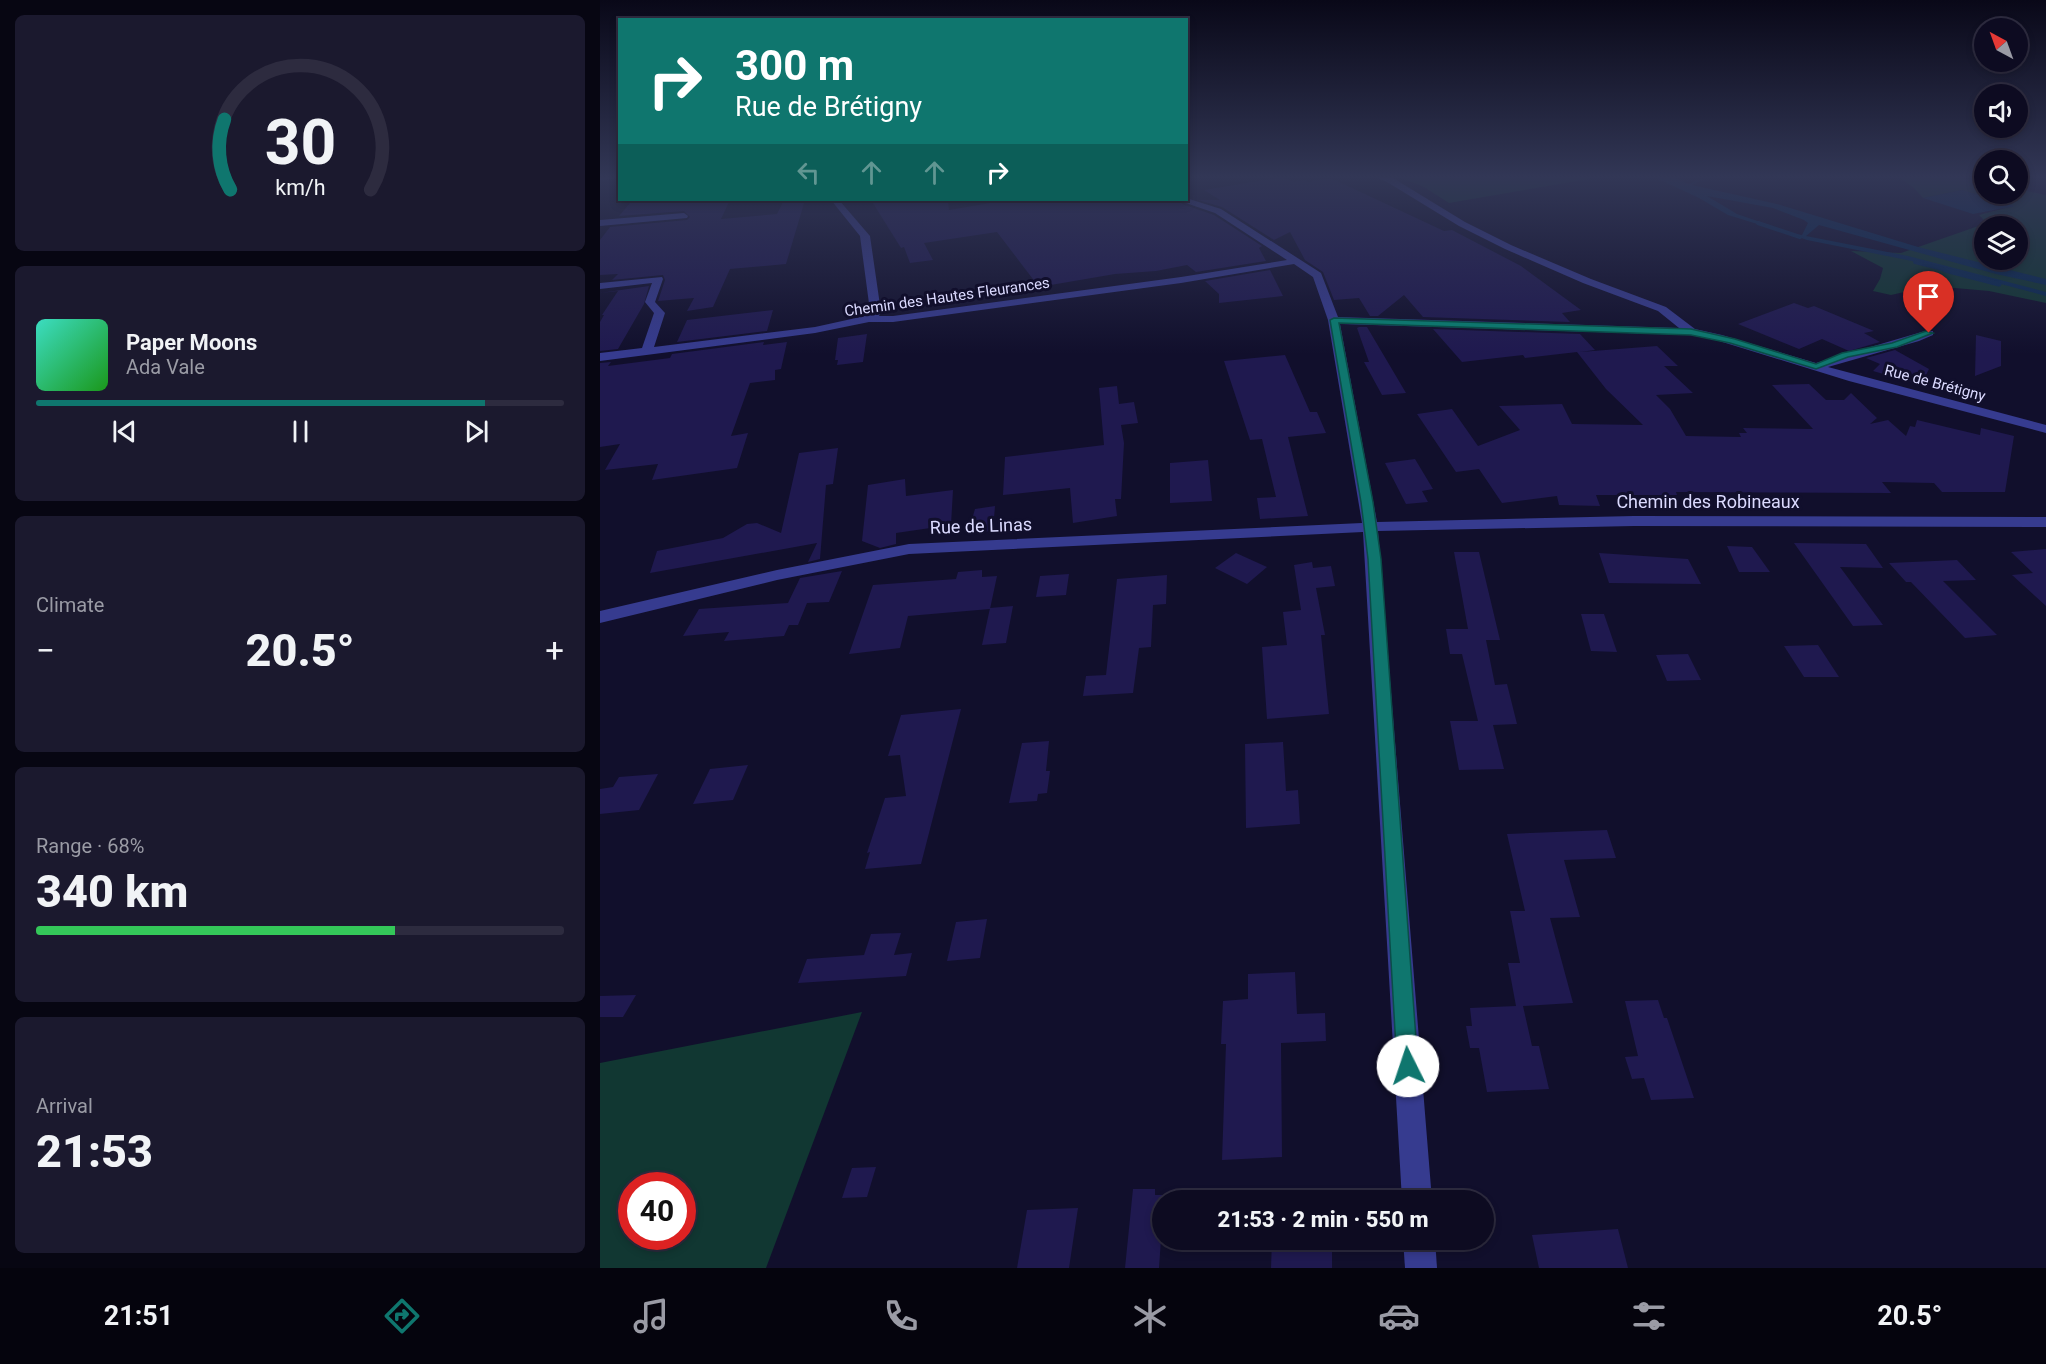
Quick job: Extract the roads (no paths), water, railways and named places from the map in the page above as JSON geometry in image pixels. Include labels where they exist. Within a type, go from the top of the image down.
[{"type":"street","points":[[864,235],[876,312],[869,319]]},
{"type":"street","points":[[1256,235],[1317,275],[1334,320],[1370,526],[1376,582],[1416,1190]]},
{"type":"street","points":[[1484,235],[1587,281],[1662,309],[1691,332]]},
{"type":"street","name":"Chemin des Hautes Fleurances","points":[[600,357],[815,330],[869,319],[893,319],[1181,280],[1297,261]]},
{"type":"street","points":[[600,285],[658,279],[650,302],[660,313],[647,351]]},
{"type":"street","name":"Rue de Brétigny","points":[[1334,320],[1691,332],[1718,337],[1816,367],[2046,429]]},
{"type":"street","name":"Rue de Brétigny","points":[[1816,367],[1845,355],[1901,343],[1929,333]]},
{"type":"street","name":"Chemin des Robineaux","points":[[1370,526],[1634,521],[2046,522]]},
{"type":"street","name":"Rue de Linas","points":[[600,617],[777,575],[909,549],[1312,532],[1370,526]]},
{"type":"street","points":[[1420,1250],[1421,1268]]},
{"type":"water","points":[[1794,235],[1807,235],[1908,256],[2046,292],[2046,296],[1917,262],[1807,240]]},
{"type":"water","points":[[1856,235],[1879,235],[1974,261],[1974,268]]},
{"type":"water","points":[[1982,270],[2010,270],[2046,279],[2046,285]]},
{"type":"waterway","points":[[1795,235],[1800,237]]},
{"type":"waterway","points":[[1915,262],[1951,271]]},
{"type":"waterway","points":[[1945,270],[1999,284]]}]
